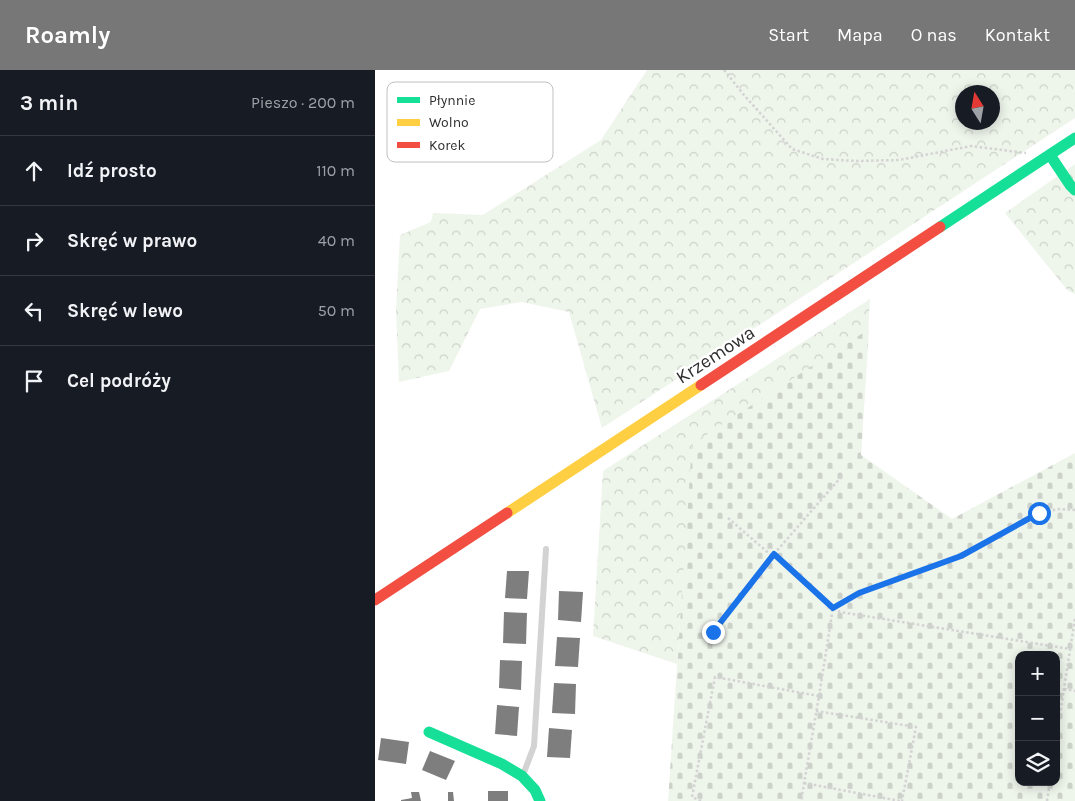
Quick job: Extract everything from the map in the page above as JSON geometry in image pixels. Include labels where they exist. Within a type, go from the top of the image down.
[{"type":"main road","name":"Krzemowa","points":[[375,600],[1075,138]]},
{"type":"main road","points":[[1050,155],[1075,190]]},
{"type":"main road","points":[[429,732],[502,764],[522,776],[535,790],[540,801]]},
{"type":"lane","points":[[522,776],[534,746],[546,549]]},
{"type":"path","points":[[724,70],[743,95],[792,149],[823,159],[856,161],[899,160],[971,146],[1050,155]]},
{"type":"path","points":[[713,632],[773,555],[842,476]]},
{"type":"path","points":[[833,608],[859,593],[961,556],[1039,513],[1059,509],[1075,510]]},
{"type":"path","points":[[728,518],[840,612],[1070,649]]},
{"type":"path","points":[[801,801],[833,608]]},
{"type":"path","points":[[1060,714],[1075,618]]},
{"type":"path","points":[[701,801],[692,798],[715,677],[819,696]]},
{"type":"path","points":[[1064,689],[1075,691]]},
{"type":"path","points":[[804,784],[901,801],[916,727],[817,711]]},
{"type":"path","points":[[1047,801],[1049,786]]},
{"type":"green space","points":[[647,70],[1075,70],[1075,118],[602,428],[569,312],[522,302],[480,309],[449,371],[399,382],[396,310],[400,235],[431,222],[433,213],[483,215],[601,140]]},
{"type":"green space","points":[[1075,164],[1075,294],[1068,291],[1005,213]]},
{"type":"green space","points":[[870,299],[861,455],[693,444],[677,664],[593,636],[603,471]]},
{"type":"green space","points":[[869,329],[861,455],[952,519],[1075,453],[1075,801],[668,801],[692,444]]},
{"type":"building","points":[[507,571],[529,571],[527,599],[505,598]]},
{"type":"building","points":[[559,591],[583,592],[581,622],[558,620]]},
{"type":"building","points":[[504,612],[527,613],[526,644],[503,643]]},
{"type":"building","points":[[557,637],[580,638],[578,667],[555,666]]},
{"type":"building","points":[[500,660],[522,661],[521,690],[499,688]]},
{"type":"building","points":[[554,683],[576,684],[575,714],[552,713]]},
{"type":"building","points":[[497,705],[519,707],[517,736],[495,734]]},
{"type":"building","points":[[549,728],[572,730],[570,758],[547,757]]},
{"type":"building","points":[[381,738],[409,742],[406,764],[378,760]]},
{"type":"building","points":[[430,751],[455,761],[446,780],[422,770]]},
{"type":"building","points":[[488,791],[508,791],[508,801],[488,801]]},
{"type":"building","points":[[411,792],[419,792],[421,801],[401,801],[412,798]]},
{"type":"building","points":[[448,792],[453,792],[454,801],[448,801]]},
{"type":"traffic: fast","points":[[940,227],[1075,138]]},
{"type":"traffic: fast","points":[[1050,155],[1075,190]]},
{"type":"traffic: fast","points":[[429,732],[502,764],[522,776],[535,790],[540,801]]},
{"type":"traffic: slow","points":[[507,513],[701,385]]},
{"type":"traffic: jam","points":[[701,385],[940,227]]},
{"type":"traffic: jam","points":[[375,600],[507,513]]},
{"type":"route","points":[[713,632],[774,554],[833,608],[859,593],[961,556],[1039,513]]}]
